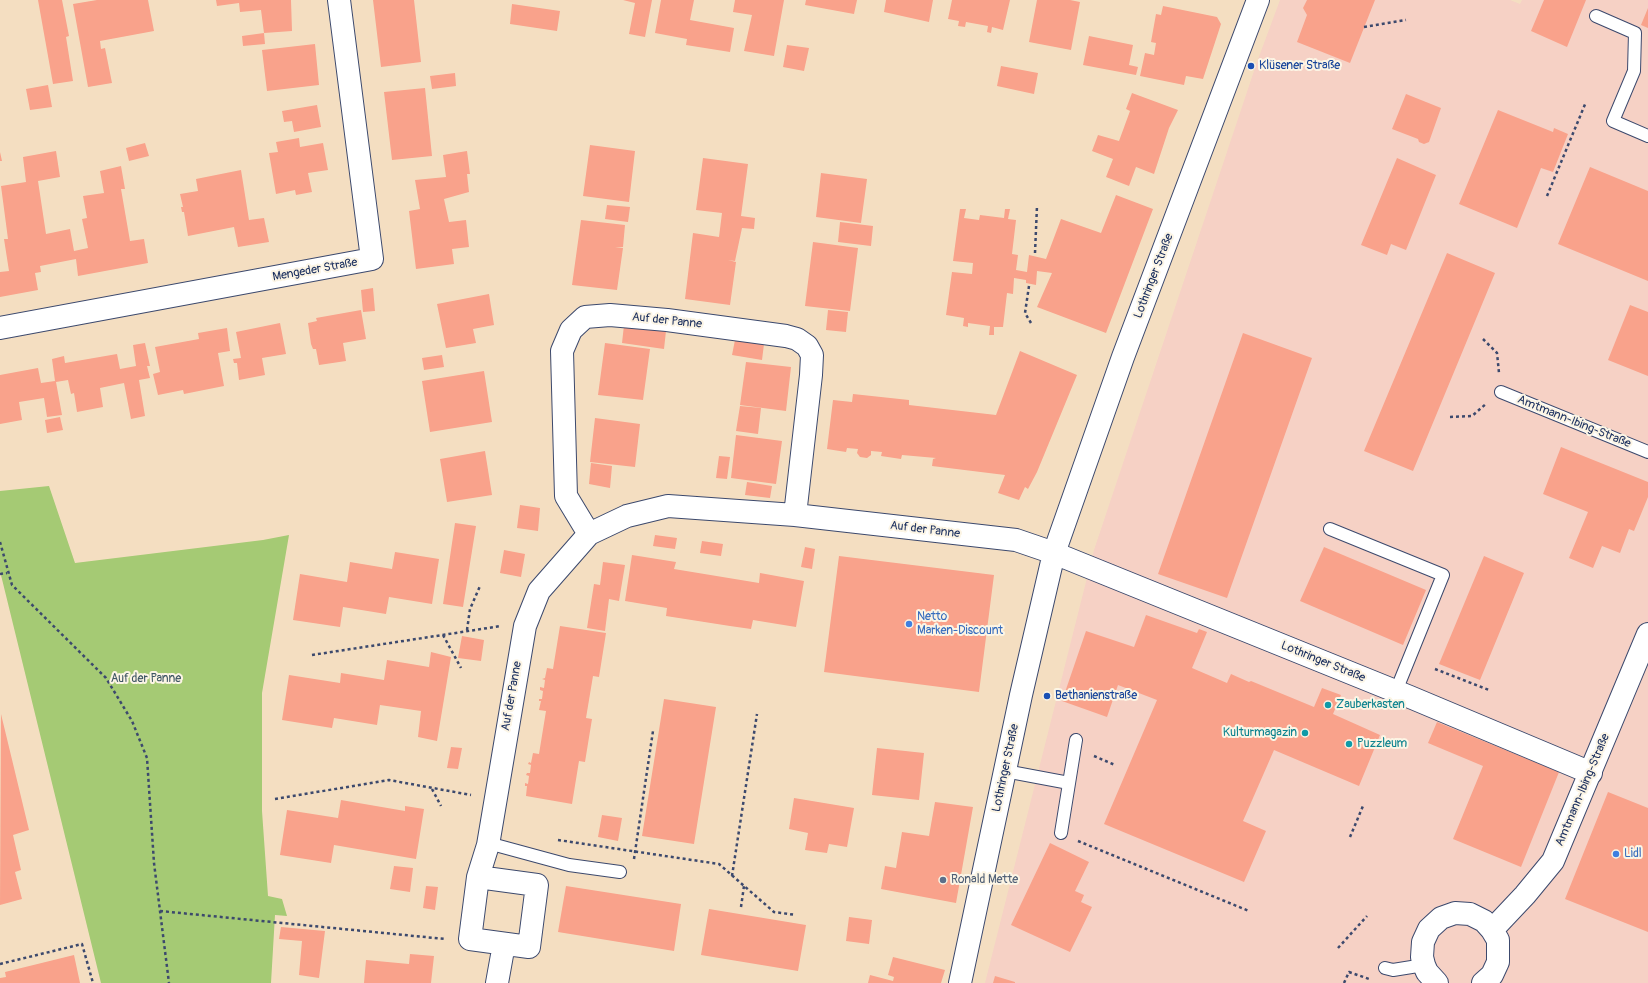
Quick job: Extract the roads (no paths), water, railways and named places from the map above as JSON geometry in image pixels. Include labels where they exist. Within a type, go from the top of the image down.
[{"type":"street","name":"Mengeder Straße","points":[[0,328],[372,259],[339,0]]},
{"type":"street","name":"Lothringer Straße","points":[[960,983],[1005,771],[1054,553],[1122,356],[1258,0]]},
{"type":"street","name":"Auf der Panne","points":[[589,534],[566,496],[562,351],[571,330],[585,317],[610,315],[667,320],[786,336],[797,339],[807,346],[812,355],[811,375],[795,514]]},
{"type":"street","name":"Auf der Panne","points":[[504,944],[470,939],[478,877],[488,843],[525,626],[539,591],[589,534],[627,516],[668,506],[795,514],[1016,540],[1054,553]]},
{"type":"street","name":"Lothringer Straße","points":[[1054,553],[1396,691],[1591,773]]},
{"type":"street","name":"Amtmann-Ibing-Straße","points":[[1492,930],[1525,895],[1553,861],[1648,634]]},
{"type":"street","points":[[478,877],[537,885],[529,947],[504,944],[497,983]]},
{"type":"street","points":[[1437,983],[1427,972],[1424,965],[1422,957],[1423,942],[1429,928],[1441,918],[1455,913],[1470,914],[1484,921],[1492,930],[1499,946],[1498,962],[1492,975],[1483,983]]},
{"type":"lane","points":[[1596,16],[1635,33],[1634,71],[1613,121],[1648,136]]},
{"type":"lane","name":"Amtmann-Ibing-Straße","points":[[1501,392],[1648,452]]},
{"type":"lane","points":[[1330,529],[1442,575],[1396,691]]},
{"type":"lane","points":[[1061,833],[1076,745]]},
{"type":"lane","points":[[1005,771],[1069,783]]},
{"type":"lane","points":[[488,843],[569,865],[620,872]]},
{"type":"lane","points":[[1386,968],[1393,970],[1424,965]]},
{"type":"place","name":"Klüsener Straße","points":[[1251,66]]},
{"type":"place","name":"Netto Marken-Discount","points":[[909,624]]},
{"type":"place","name":"Bethanienstraße","points":[[1047,696]]},
{"type":"place","name":"Zauberkasten","points":[[1328,705]]},
{"type":"place","name":"Kulturmagazin","points":[[1305,733]]},
{"type":"place","name":"Puzzleum","points":[[1349,744]]},
{"type":"place","name":"Lidl","points":[[1616,854]]},
{"type":"place","name":"Ronald Mette","points":[[943,880]]}]
